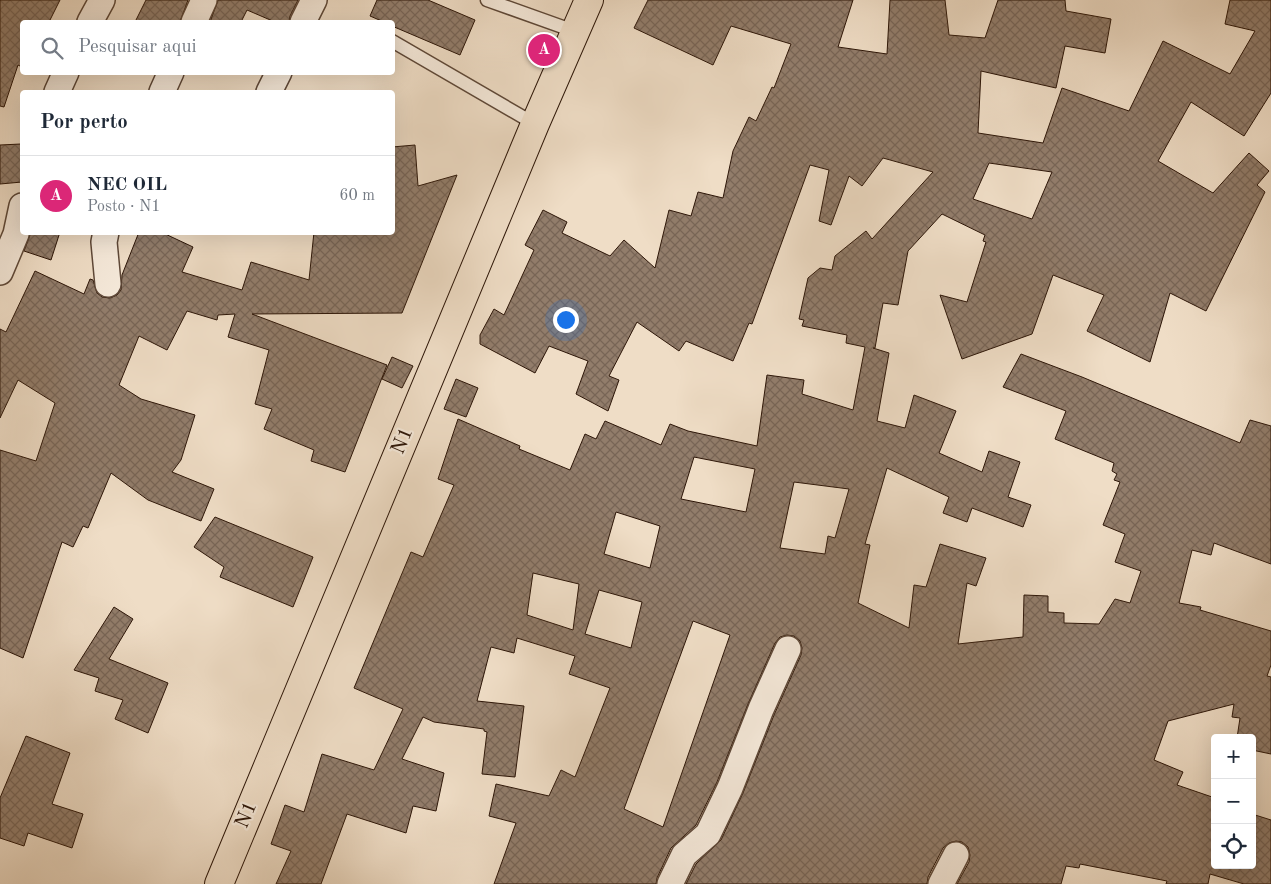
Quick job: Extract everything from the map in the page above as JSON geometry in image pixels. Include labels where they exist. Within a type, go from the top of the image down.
[{"type":"highway","name":"N1","points":[[219,884],[535,124],[589,0]]},
{"type":"street","points":[[91,20],[102,0]]},
{"type":"street","points":[[195,20],[204,0]]},
{"type":"street","points":[[304,20],[314,0]]},
{"type":"street","points":[[58,90],[65,75]]},
{"type":"street","points":[[163,90],[170,75]]},
{"type":"street","points":[[270,90],[278,75]]},
{"type":"street","points":[[0,272],[16,234],[20,215]]},
{"type":"street","points":[[105,235],[104,242],[108,284]]},
{"type":"street","points":[[670,884],[684,855],[708,834],[730,788],[761,709],[788,649]]},
{"type":"street","points":[[941,884],[956,855]]},
{"type":"lane","points":[[487,0],[574,31]]},
{"type":"lane","points":[[395,44],[535,124]]},
{"type":"building","points":[[0,0],[60,0],[50,20],[20,20],[20,66],[18,65],[4,107],[0,106]]},
{"type":"building","points":[[146,0],[188,0],[181,20],[136,20]]},
{"type":"building","points":[[218,0],[298,0],[289,20],[270,20],[247,10],[242,20],[211,20]]},
{"type":"building","points":[[377,0],[428,0],[475,20],[460,55],[395,27],[395,20],[379,20],[370,16]]},
{"type":"building","points":[[648,0],[853,0],[838,47],[887,54],[890,0],[945,0],[949,35],[985,38],[998,0],[1065,0],[1066,11],[1111,19],[1105,53],[1065,46],[1056,88],[981,71],[978,133],[1043,143],[1062,88],[1129,111],[1163,41],[1230,74],[1255,31],[1225,24],[1230,0],[1271,0],[1271,93],[1244,136],[1191,102],[1158,161],[1213,193],[1249,153],[1269,171],[1257,185],[1265,192],[1206,311],[1170,293],[1150,362],[1087,331],[1104,295],[1053,275],[1032,334],[962,359],[940,295],[967,302],[986,242],[983,241],[985,235],[942,214],[908,251],[898,305],[883,303],[875,348],[873,348],[889,353],[877,421],[905,428],[914,395],[956,411],[939,453],[982,472],[989,451],[1020,462],[1008,497],[1031,505],[1023,527],[972,508],[967,522],[943,513],[949,497],[887,468],[865,544],[870,545],[858,603],[909,628],[914,585],[926,587],[940,544],[986,558],[976,586],[967,583],[958,644],[1023,637],[1024,595],[1048,596],[1048,612],[1064,613],[1064,623],[1099,624],[1115,599],[1130,603],[1141,571],[1115,562],[1125,534],[1103,525],[1120,482],[1114,480],[1117,474],[1112,471],[1114,463],[1055,439],[1066,411],[1003,387],[1021,354],[1082,377],[1240,443],[1250,420],[1271,426],[1271,564],[1214,543],[1211,555],[1192,550],[1179,603],[1201,607],[1200,610],[1271,631],[1271,665],[1267,676],[1271,677],[1271,754],[1256,751],[1256,734],[1238,734],[1240,718],[1232,717],[1234,704],[1168,721],[1154,760],[1183,772],[1177,785],[1211,797],[1211,869],[1256,869],[1256,815],[1271,820],[1271,884],[1244,884],[1210,874],[1208,884],[1166,884],[1167,881],[1080,864],[1079,868],[1066,866],[1061,884],[957,884],[969,862],[970,855],[968,847],[962,842],[956,841],[949,843],[943,848],[928,877],[927,884],[686,884],[696,864],[721,840],[743,793],[774,715],[801,655],[800,641],[794,636],[787,635],[780,637],[775,643],[717,782],[696,825],[671,848],[656,884],[494,884],[516,823],[489,816],[496,784],[549,796],[561,770],[575,777],[610,688],[569,674],[575,656],[517,638],[514,653],[491,647],[477,701],[524,706],[515,777],[482,774],[487,732],[484,729],[434,722],[423,717],[402,759],[444,773],[436,811],[413,806],[406,833],[347,814],[321,884],[276,884],[291,851],[271,844],[285,805],[304,812],[322,754],[374,770],[403,709],[354,688],[411,552],[423,557],[454,485],[438,479],[458,419],[520,446],[519,449],[570,470],[585,434],[596,439],[605,421],[661,445],[670,424],[688,431],[757,446],[767,375],[804,380],[802,394],[853,410],[865,347],[846,343],[847,335],[802,326],[804,320],[799,319],[808,278],[820,268],[832,270],[835,256],[866,231],[872,239],[933,172],[883,158],[862,186],[849,176],[831,225],[819,221],[829,170],[810,165],[752,324],[749,323],[733,361],[686,341],[679,351],[637,322],[609,376],[619,380],[608,411],[576,394],[588,361],[549,346],[535,373],[480,344],[480,335],[494,309],[504,315],[534,250],[525,245],[543,210],[567,222],[562,233],[610,256],[624,240],[655,268],[669,210],[691,216],[698,192],[723,198],[733,151],[749,117],[756,121],[772,87],[774,88],[791,44],[731,26],[713,65],[634,28]],"holes":[[[989,163],[1052,172],[1032,219],[973,199]],[[694,457],[755,469],[746,512],[681,499]],[[794,482],[849,489],[835,538],[828,536],[825,554],[780,548]],[[616,512],[660,526],[650,568],[604,554]],[[533,573],[579,584],[573,630],[527,615]],[[599,590],[642,602],[631,648],[585,634]],[[693,621],[730,635],[663,827],[624,809]]]},
{"type":"building","points":[[20,144],[20,182],[0,184],[0,145]]},
{"type":"building","points":[[415,145],[418,186],[457,175],[402,313],[252,314],[387,365],[345,472],[311,461],[314,450],[264,429],[272,409],[255,404],[269,350],[228,337],[235,314],[218,315],[217,320],[187,311],[167,350],[139,336],[119,385],[141,399],[195,415],[181,460],[172,472],[214,489],[201,521],[148,500],[111,473],[88,528],[83,526],[73,547],[62,542],[23,658],[0,648],[0,450],[36,461],[55,403],[18,380],[0,418],[0,329],[6,332],[35,271],[84,294],[90,279],[93,280],[97,293],[102,297],[110,298],[117,295],[121,290],[122,275],[138,235],[167,235],[193,247],[182,272],[242,290],[251,262],[309,280],[314,235],[395,235],[395,147]]},
{"type":"building","points":[[30,235],[59,235],[51,260],[24,251]]},
{"type":"building","points":[[392,357],[413,366],[402,388],[382,379]]},
{"type":"building","points":[[456,379],[478,388],[466,417],[444,409]]},
{"type":"building","points":[[215,517],[313,557],[293,607],[220,577],[224,567],[194,547]]},
{"type":"building","points":[[114,607],[133,619],[109,659],[168,683],[148,733],[115,719],[123,700],[95,691],[99,678],[74,670]]},
{"type":"building","points":[[26,736],[70,753],[52,804],[83,814],[72,848],[28,833],[24,846],[0,838],[0,798]]},
{"type":"place","name":"NEC OIL","points":[[544,50]]}]
